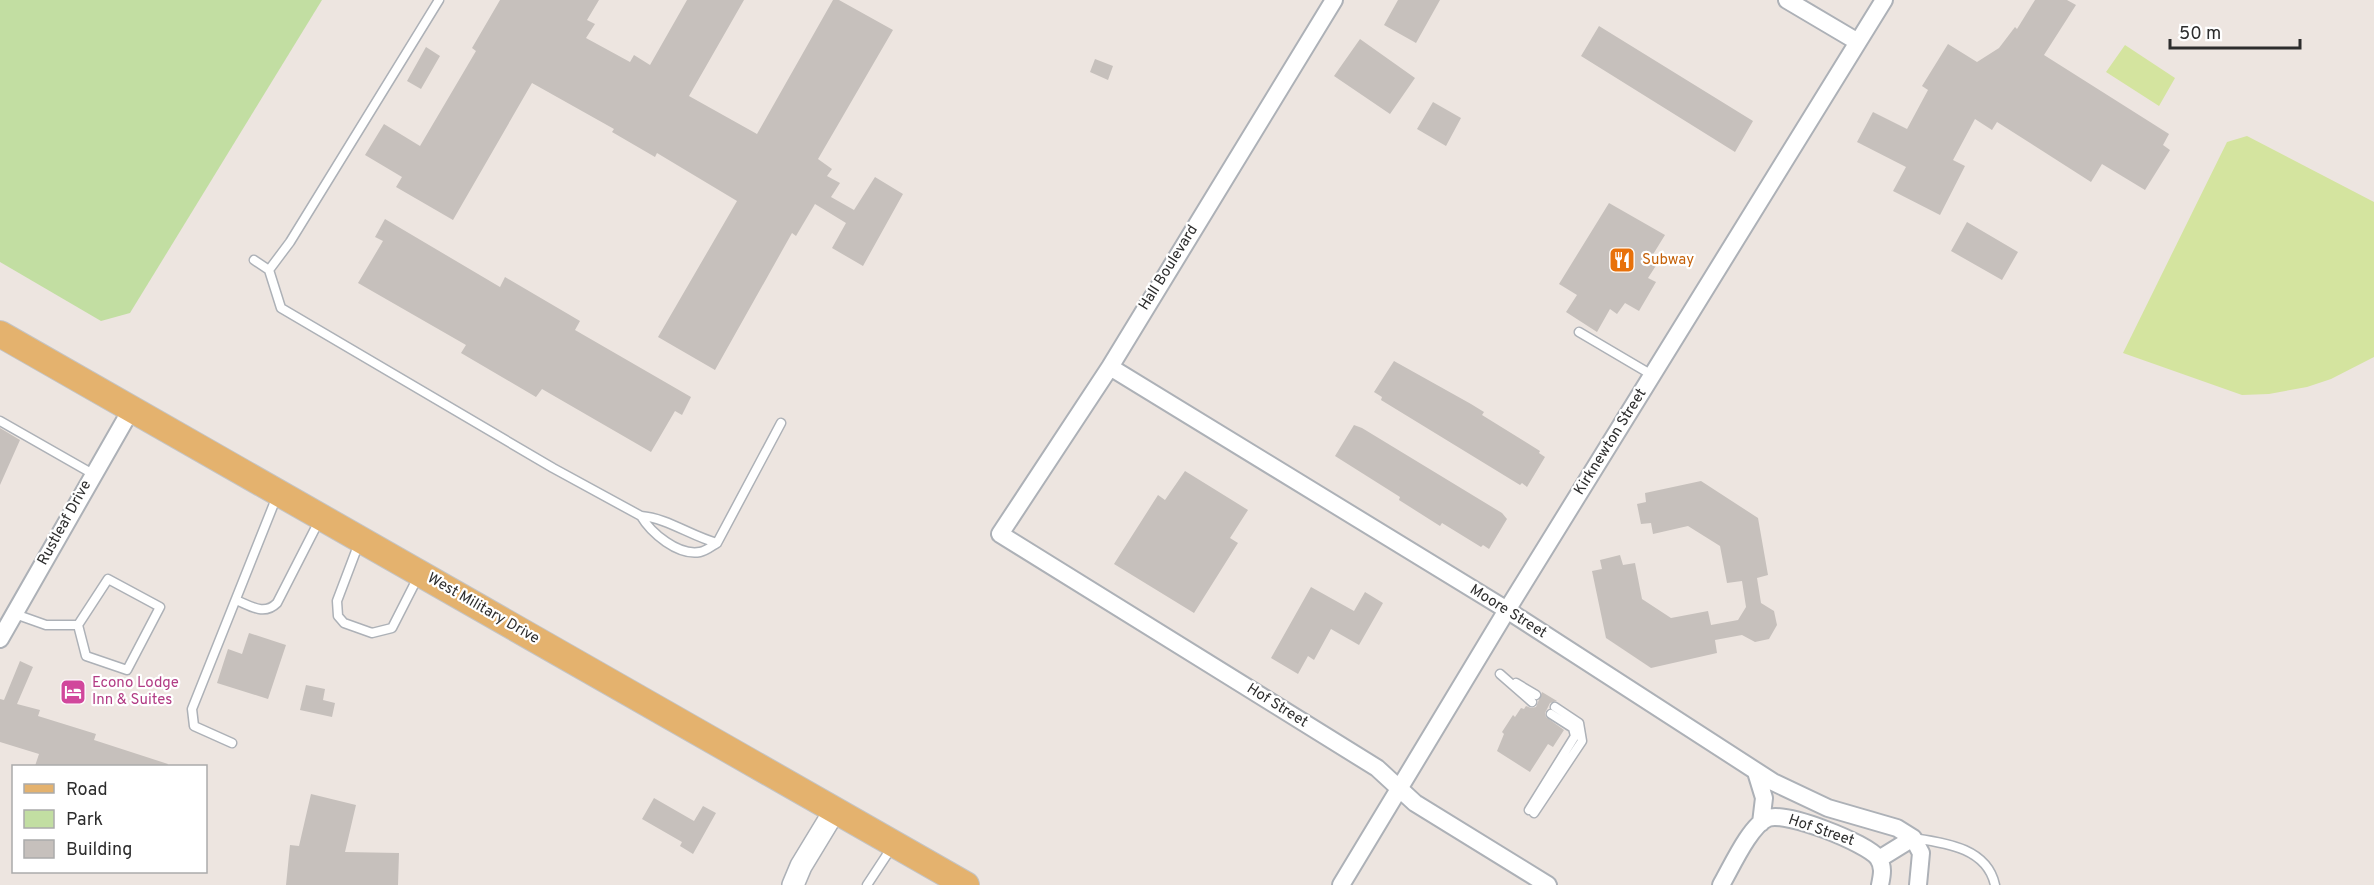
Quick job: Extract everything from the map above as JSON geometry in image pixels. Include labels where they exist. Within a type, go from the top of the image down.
[{"type":"main road","name":"West Military Drive","points":[[0,334],[835,810],[957,883]]},
{"type":"street","name":"Hall Boulevard","points":[[1000,534],[1110,367],[1334,0]]},
{"type":"street","points":[[1787,0],[1858,42]]},
{"type":"street","name":"Kirknewton Street","points":[[1341,885],[1507,610],[1884,0]]},
{"type":"street","name":"Moore Street","points":[[1110,367],[1507,610],[1756,772],[1828,808],[1898,828],[1913,838]]},
{"type":"street","name":"Rustleaf Drive","points":[[0,639],[132,408]]},
{"type":"street","name":"Hof Street","points":[[1000,534],[1377,768],[1415,803],[1548,885]]},
{"type":"street","points":[[1720,885],[1754,829],[1761,823],[1764,798],[1756,772]]},
{"type":"street","points":[[793,885],[801,866],[835,810]]},
{"type":"street","name":"Hof Street","points":[[1761,823],[1769,818],[1787,817],[1869,848],[1879,859]]},
{"type":"street","points":[[1880,885],[1883,872],[1879,859],[1913,838],[1921,853],[1918,885]]},
{"type":"lane","points":[[269,270],[295,233],[439,0]]},
{"type":"lane","points":[[254,260],[269,270],[282,308],[553,468],[641,516],[652,517],[699,538],[717,543]]},
{"type":"lane","points":[[1579,332],[1652,375]]},
{"type":"lane","points":[[0,421],[93,474]]},
{"type":"lane","points":[[641,516],[647,526],[685,551],[704,552],[717,543],[781,423]]},
{"type":"lane","points":[[232,742],[194,726],[192,709],[278,493]]},
{"type":"lane","points":[[236,600],[261,611],[271,609],[277,603],[321,517]]},
{"type":"lane","points":[[360,540],[337,601],[338,616],[344,623],[372,633],[392,628],[420,574]]},
{"type":"lane","points":[[108,579],[160,607],[127,670],[86,656],[78,625],[108,579]]},
{"type":"lane","points":[[15,614],[46,625],[78,625]]},
{"type":"lane","points":[[1500,674],[1534,699]]},
{"type":"lane","points":[[1532,812],[1575,736],[1573,728],[1553,710]]},
{"type":"lane","points":[[1913,838],[1945,843],[1977,856],[1989,867],[1995,885]]},
{"type":"lane","points":[[867,885],[894,844]]},
{"type":"green space","points":[[0,0],[322,0],[130,313],[101,321],[0,262]]},
{"type":"green space","points":[[2125,45],[2175,78],[2159,106],[2106,72]]},
{"type":"green space","points":[[2247,136],[2374,202],[2374,357],[2331,379],[2307,387],[2269,394],[2242,395],[2123,353],[2227,142]]},
{"type":"building","points":[[500,0],[599,0],[587,20],[595,24],[586,38],[630,62],[634,55],[650,65],[687,0],[744,0],[689,96],[757,134],[833,0],[839,0],[893,30],[818,159],[832,169],[827,176],[840,183],[831,197],[854,210],[875,177],[903,194],[863,266],[832,248],[846,223],[815,204],[796,236],[792,233],[715,370],[658,337],[737,201],[657,153],[655,157],[612,132],[614,129],[532,83],[453,220],[396,187],[402,177],[365,155],[384,124],[420,146],[476,51],[472,48]]},
{"type":"building","points":[[1398,0],[1440,0],[1416,43],[1384,25]]},
{"type":"building","points":[[2035,0],[2067,0],[2076,5],[2044,55],[2169,134],[2163,145],[2170,150],[2145,190],[2102,164],[2091,182],[1997,122],[1992,130],[1975,119],[1953,160],[1965,166],[1940,215],[1893,191],[1906,167],[1857,142],[1873,112],[1907,129],[1928,90],[1922,86],[1948,44],[1977,62],[1999,48],[2015,27],[2017,29]]},
{"type":"building","points":[[1599,26],[1753,121],[1735,152],[1581,56]]},
{"type":"building","points":[[1360,39],[1415,78],[1390,114],[1334,76]]},
{"type":"building","points":[[426,47],[440,56],[421,89],[407,81]]},
{"type":"building","points":[[1095,59],[1113,66],[1108,80],[1090,72]]},
{"type":"building","points":[[1433,102],[1461,118],[1446,146],[1417,129]]},
{"type":"building","points":[[1609,203],[1665,235],[1652,256],[1659,261],[1648,278],[1656,282],[1639,311],[1625,303],[1617,314],[1610,309],[1597,332],[1566,312],[1577,295],[1559,284]]},
{"type":"building","points":[[385,219],[500,287],[505,277],[580,321],[575,330],[691,397],[682,415],[675,411],[651,452],[542,389],[536,397],[461,353],[466,345],[358,283],[383,241],[375,237]]},
{"type":"building","points":[[1967,222],[2018,252],[2002,280],[1951,251]]},
{"type":"building","points":[[1394,361],[1484,412],[1482,415],[1540,451],[1539,453],[1545,457],[1527,487],[1522,483],[1520,485],[1381,400],[1382,397],[1374,392]]},
{"type":"building","points":[[1354,425],[1502,513],[1507,519],[1489,549],[1483,545],[1481,547],[1442,523],[1440,526],[1399,500],[1400,497],[1335,456]]},
{"type":"building","points":[[0,428],[20,440],[0,485]]},
{"type":"building","points":[[1185,471],[1248,510],[1230,538],[1238,543],[1194,613],[1114,564],[1158,495],[1165,500]]},
{"type":"building","points":[[1701,481],[1758,518],[1768,575],[1757,578],[1761,603],[1774,611],[1777,625],[1769,639],[1755,642],[1742,635],[1715,640],[1717,653],[1651,668],[1606,638],[1592,571],[1602,569],[1600,560],[1620,555],[1623,565],[1635,563],[1642,599],[1671,618],[1708,611],[1711,625],[1738,620],[1746,607],[1742,581],[1727,583],[1720,546],[1688,526],[1653,534],[1651,523],[1641,524],[1637,504],[1646,502],[1645,493]]},
{"type":"building","points":[[1311,587],[1354,611],[1365,592],[1383,603],[1359,645],[1331,629],[1314,660],[1308,656],[1298,674],[1271,658]]},
{"type":"building","points":[[249,633],[286,645],[268,699],[217,683],[228,649],[242,654]]},
{"type":"building","points":[[20,661],[33,667],[17,704],[40,710],[38,716],[96,734],[94,740],[168,764],[35,765],[39,754],[0,742],[0,699],[4,700]]},
{"type":"building","points":[[306,685],[325,689],[323,700],[335,703],[332,717],[300,710]]},
{"type":"building","points":[[1542,692],[1557,701],[1550,703],[1545,713],[1546,717],[1564,730],[1553,747],[1548,744],[1530,772],[1497,751],[1504,734],[1502,732],[1513,715],[1515,717],[1521,708],[1524,709],[1526,706],[1536,707]]},
{"type":"building","points":[[311,794],[356,805],[345,852],[399,853],[398,885],[286,885],[290,845],[299,846]]},
{"type":"building","points":[[654,798],[694,821],[703,806],[716,813],[693,854],[680,846],[682,842],[642,819]]},
{"type":"place","name":"Subway","points":[[1622,260]]},
{"type":"place","name":"Econo Lodge Inn & Suites","points":[[73,692]]}]
